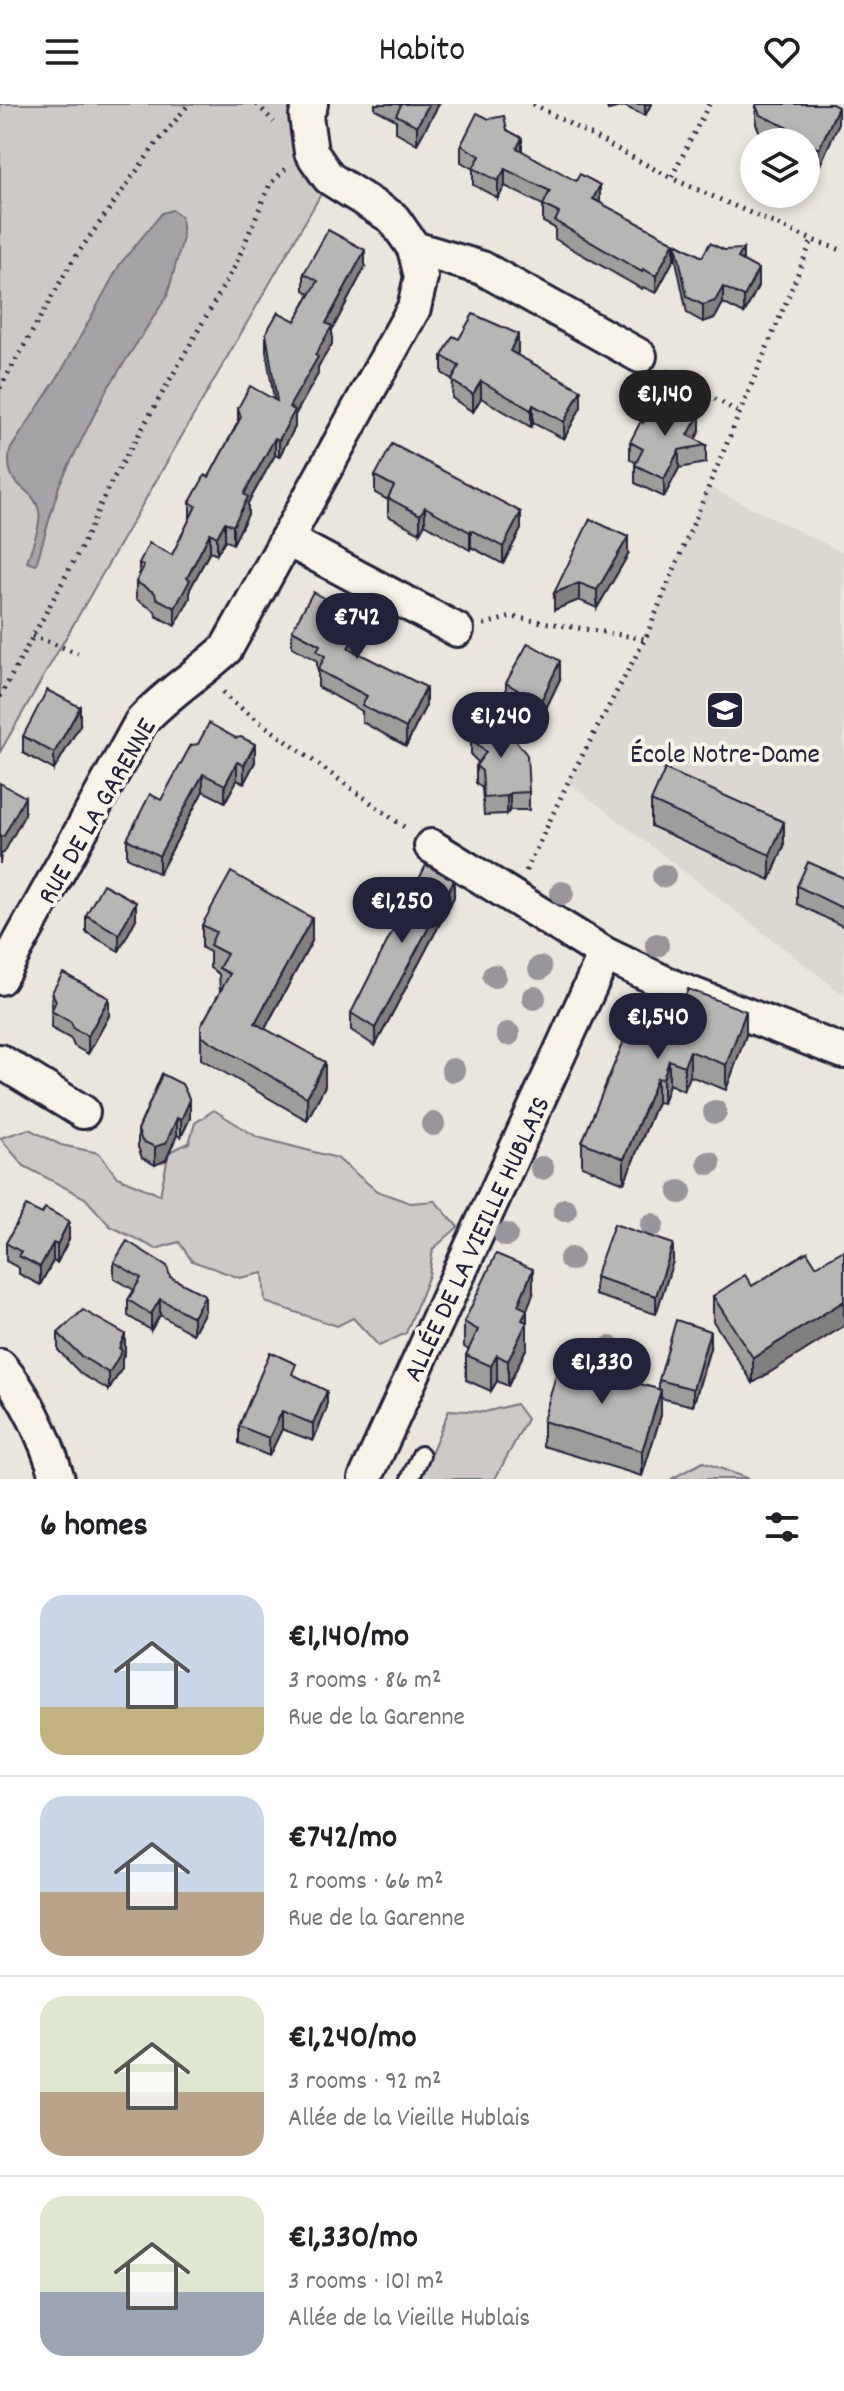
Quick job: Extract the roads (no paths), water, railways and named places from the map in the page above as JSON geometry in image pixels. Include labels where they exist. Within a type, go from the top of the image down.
[{"type":"street","name":"RUE DE LA GARENNE","points":[[0,978],[141,722],[153,708],[203,671],[226,649],[414,308],[421,277],[414,248],[393,218],[329,178],[311,152],[306,116],[311,104]]},
{"type":"street","points":[[414,248],[482,268],[640,356]]},
{"type":"street","points":[[286,539],[457,630]]},
{"type":"street","points":[[431,846],[605,954],[676,988],[844,1052]]},
{"type":"street","name":"ALLÉE DE LA VIEILLE HUBLAIS","points":[[365,1479],[605,954]]},
{"type":"street","points":[[0,1061],[83,1112]]},
{"type":"street","points":[[0,1366],[17,1386],[52,1459],[58,1479]]},
{"type":"lane","points":[[410,1479],[421,1455]]},
{"type":"place","name":"École Notre-Dame","points":[[725,710]]}]
